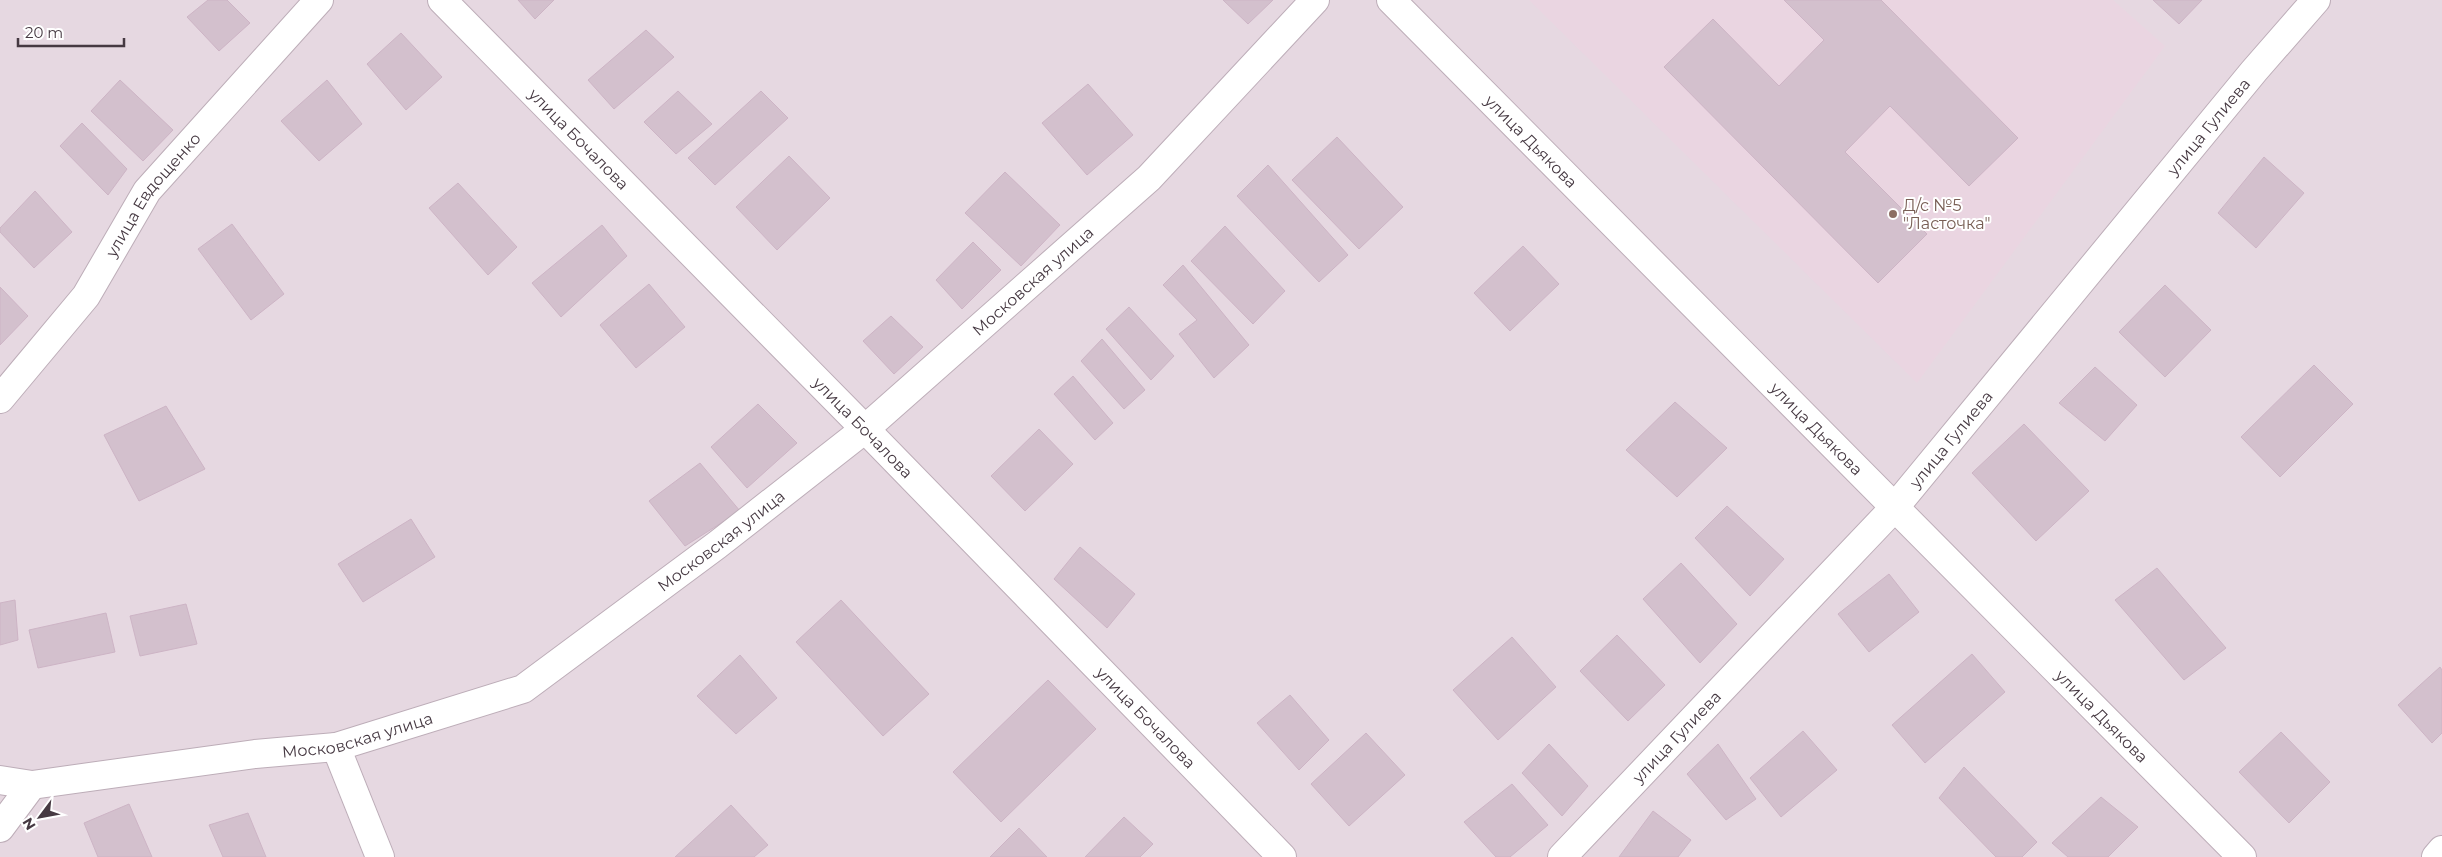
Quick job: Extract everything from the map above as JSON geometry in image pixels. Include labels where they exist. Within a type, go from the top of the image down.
[{"type":"street","name":"улица Евдощенко","points":[[0,399],[86,296],[147,191],[319,0]]},
{"type":"street","name":"улица Бочалова","points":[[442,0],[865,429],[1282,857]]},
{"type":"street","name":"Московская улица","points":[[0,780],[32,785],[255,754],[336,747],[523,689],[716,545],[865,429],[1149,178],[1315,0]]},
{"type":"street","name":"улица Дьякова","points":[[1391,0],[2242,857]]},
{"type":"street","name":"улица Гулиева","points":[[1562,857],[1895,507],[2254,71],[2316,0]]},
{"type":"street","points":[[336,747],[380,857]]},
{"type":"street","points":[[0,828],[32,785]]},
{"type":"street","points":[[2436,857],[2442,850]]},
{"type":"shaded area","points":[[0,0],[2442,0],[2442,857],[0,857]]},
{"type":"shaded area","name":"Д/с №5 \"Ласточка\"","points":[[1529,0],[2113,0],[2165,46],[1917,383]]},
{"type":"building","points":[[208,0],[227,0],[250,23],[219,51],[187,17]]},
{"type":"building","points":[[518,0],[554,0],[535,19]]},
{"type":"building","points":[[1223,0],[1273,0],[1248,24]]},
{"type":"building","points":[[1784,0],[1881,0],[2018,138],[1969,186],[1890,106],[1845,152],[1927,234],[1878,283],[1664,67],[1713,19],[1779,86],[1824,40]]},
{"type":"building","points":[[2153,0],[2202,0],[2179,24]]},
{"type":"building","points":[[646,30],[674,57],[614,109],[588,80]]},
{"type":"building","points":[[401,33],[442,77],[406,110],[367,64]]},
{"type":"building","points":[[120,80],[173,130],[143,161],[91,111]]},
{"type":"building","points":[[327,80],[362,124],[319,161],[281,121]]},
{"type":"building","points":[[1088,84],[1133,135],[1087,175],[1042,123]]},
{"type":"building","points":[[678,91],[712,124],[676,154],[644,122]]},
{"type":"building","points":[[761,91],[788,118],[715,185],[688,158]]},
{"type":"building","points":[[82,123],[127,169],[108,195],[60,146]]},
{"type":"building","points":[[1337,137],[1403,207],[1359,249],[1292,180]]},
{"type":"building","points":[[789,156],[830,198],[777,250],[736,207]]},
{"type":"building","points":[[2264,157],[2304,193],[2256,248],[2218,213]]},
{"type":"building","points":[[1268,165],[1348,255],[1319,282],[1237,196]]},
{"type":"building","points":[[1005,172],[1060,225],[1021,266],[965,213]]},
{"type":"building","points":[[458,183],[517,247],[488,275],[429,208]]},
{"type":"building","points":[[35,191],[72,232],[34,268],[0,232],[0,228]]},
{"type":"building","points":[[232,224],[284,294],[251,320],[198,249]]},
{"type":"building","points":[[602,225],[627,256],[561,317],[532,283]]},
{"type":"building","points":[[1225,226],[1285,291],[1253,324],[1191,261]]},
{"type":"building","points":[[973,242],[1001,270],[962,309],[936,280]]},
{"type":"building","points":[[1523,246],[1559,284],[1510,331],[1474,293]]},
{"type":"building","points":[[1183,265],[1249,345],[1214,378],[1179,334],[1197,320],[1163,285]]},
{"type":"building","points":[[649,284],[685,327],[636,368],[600,325]]},
{"type":"building","points":[[2165,285],[2211,330],[2165,377],[2119,332]]},
{"type":"building","points":[[0,287],[28,316],[0,345]]},
{"type":"building","points":[[1129,307],[1174,356],[1151,380],[1106,329]]},
{"type":"building","points":[[891,316],[923,347],[894,374],[863,341]]},
{"type":"building","points":[[1102,339],[1145,390],[1124,409],[1081,361]]},
{"type":"building","points":[[2314,365],[2353,404],[2280,477],[2241,437]]},
{"type":"building","points":[[2095,367],[2137,405],[2105,441],[2059,403]]},
{"type":"building","points":[[1073,376],[1113,423],[1095,440],[1054,394]]},
{"type":"building","points":[[1675,402],[1727,448],[1677,497],[1626,450]]},
{"type":"building","points":[[758,404],[797,443],[747,488],[711,447]]},
{"type":"building","points":[[166,406],[205,469],[139,501],[104,435]]},
{"type":"building","points":[[2024,424],[2089,491],[2036,541],[1972,473]]},
{"type":"building","points":[[1039,429],[1073,464],[1025,511],[991,476]]},
{"type":"building","points":[[700,463],[740,511],[685,546],[649,501]]},
{"type":"building","points":[[1727,506],[1784,559],[1750,596],[1695,538]]},
{"type":"building","points":[[411,519],[435,557],[363,602],[338,564]]},
{"type":"building","points":[[1080,547],[1135,594],[1107,628],[1054,579]]},
{"type":"building","points":[[1681,563],[1737,624],[1700,663],[1643,599]]},
{"type":"building","points":[[2157,568],[2226,648],[2184,680],[2115,600]]},
{"type":"building","points":[[1889,574],[1919,612],[1869,652],[1838,614]]},
{"type":"building","points":[[15,600],[18,640],[0,645],[0,603]]},
{"type":"building","points":[[841,600],[929,694],[883,736],[796,642]]},
{"type":"building","points":[[186,604],[197,644],[140,656],[130,616]]},
{"type":"building","points":[[106,613],[115,652],[38,668],[29,630]]},
{"type":"building","points":[[1617,635],[1665,685],[1628,721],[1580,671]]},
{"type":"building","points":[[1512,637],[1556,687],[1498,740],[1453,690]]},
{"type":"building","points":[[1972,654],[2005,692],[1925,763],[1892,725]]},
{"type":"building","points":[[740,655],[777,698],[736,734],[697,696]]},
{"type":"building","points":[[2440,667],[2442,670],[2442,733],[2432,743],[2398,705]]},
{"type":"building","points":[[1048,680],[1096,729],[1001,822],[953,772]]},
{"type":"building","points":[[1290,695],[1329,740],[1299,770],[1257,723]]},
{"type":"building","points":[[1803,731],[1837,770],[1781,817],[1750,778]]},
{"type":"building","points":[[2281,732],[2330,782],[2289,823],[2239,772]]},
{"type":"building","points":[[1366,733],[1405,775],[1349,826],[1311,784]]},
{"type":"building","points":[[1549,744],[1588,786],[1562,816],[1522,773]]},
{"type":"building","points":[[1718,744],[1756,799],[1726,820],[1687,774]]},
{"type":"building","points":[[1964,767],[2037,842],[2022,857],[1996,857],[1939,798]]},
{"type":"building","points":[[1512,784],[1548,825],[1510,857],[1496,857],[1464,822]]},
{"type":"building","points":[[2101,797],[2138,827],[2108,857],[2068,857],[2052,843]]},
{"type":"building","points":[[129,804],[152,857],[98,857],[84,823]]},
{"type":"building","points":[[731,805],[768,845],[754,857],[675,857]]},
{"type":"building","points":[[1653,811],[1691,840],[1678,857],[1619,857]]},
{"type":"building","points":[[248,813],[266,857],[223,857],[209,825]]},
{"type":"building","points":[[1124,817],[1153,844],[1140,857],[1085,857]]},
{"type":"building","points":[[1019,828],[1047,857],[990,857]]},
{"type":"place","name":"Д/с №5 \"Ласточка\"","points":[[1893,214]]}]
